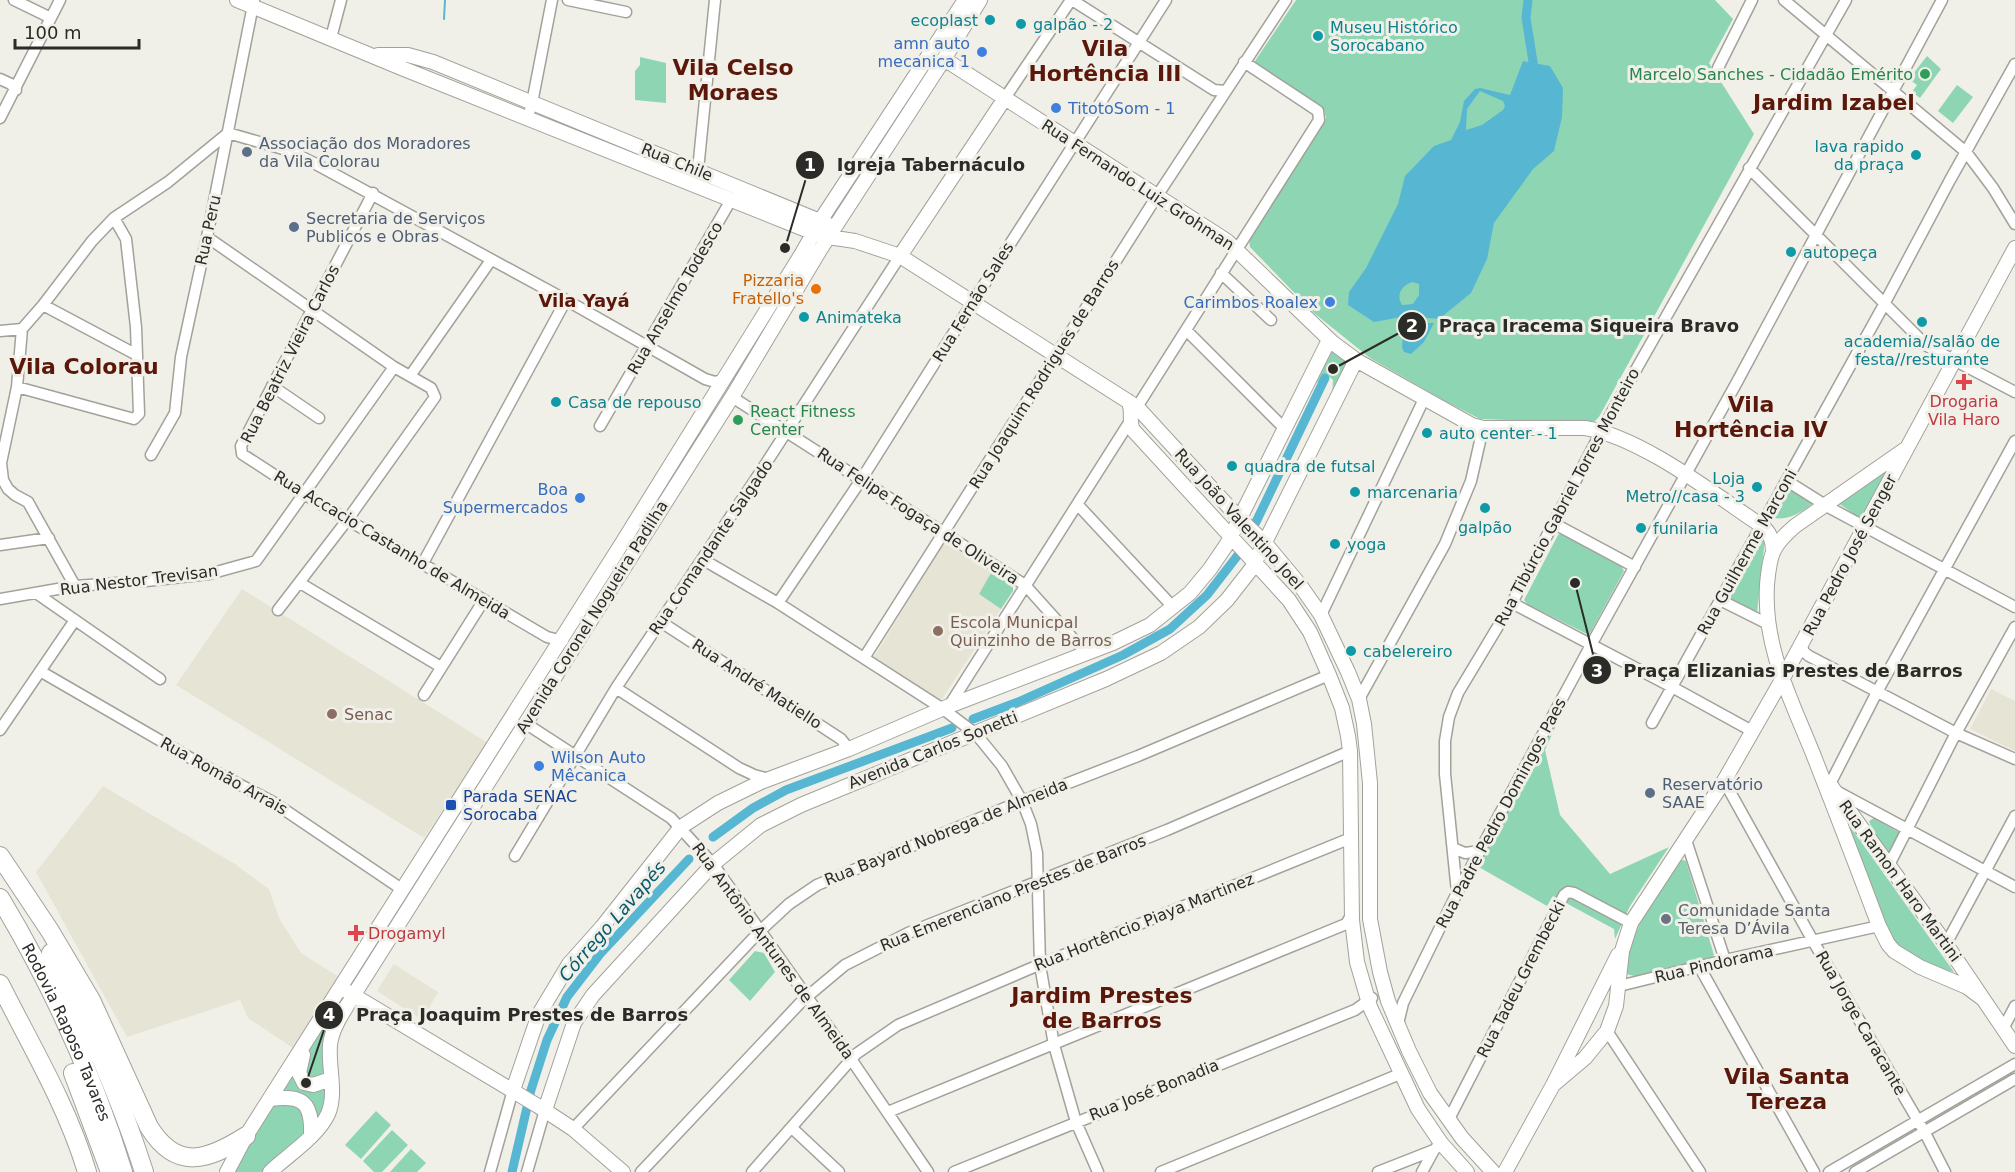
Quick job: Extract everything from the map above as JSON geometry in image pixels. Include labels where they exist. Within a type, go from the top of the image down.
[{"type":"highway","points":[[0,856],[50,931],[86,992],[104,1026],[149,1127],[160,1143],[176,1155],[200,1159],[218,1154],[246,1136]]},
{"type":"highway","points":[[0,856],[91,1032],[120,1102],[144,1172]]},
{"type":"highway","name":"Rodovia Raposo Tavares","points":[[0,898],[41,975],[76,1050],[102,1112],[123,1172]]},
{"type":"highway","name":"Rodovia Raposo Tavares","points":[[0,923],[62,1049],[110,1172]]},
{"type":"highway","points":[[0,984],[75,1133],[87,1172]]},
{"type":"highway","points":[[55,1090],[70,1142],[74,1172]]},
{"type":"main road","name":"Rua Chile","points":[[237,0],[253,3],[404,69],[814,233]]},
{"type":"main road","name":"Avenida Coronel Nogueira Padilha","points":[[226,1172],[246,1136],[560,645],[821,220],[965,0]]},
{"type":"main road","name":"Avenida Coronel Nogueira Padilha","points":[[270,1172],[311,1135],[328,1114],[331,1098],[331,1037],[336,1025],[525,723],[560,645],[732,397],[832,233],[945,59],[980,0]]},
{"type":"main road","name":"Rua Chile","points":[[359,49],[383,56],[408,55],[433,62],[821,220]]},
{"type":"main road","points":[[404,69],[401,59],[408,55]]},
{"type":"main road","name":"Rua Fernando Luiz Grohman","points":[[945,59],[1227,241],[1331,342],[1356,360],[1424,399],[1482,428],[1601,430],[1646,452],[1685,475],[1764,527]]},
{"type":"main road","name":"Rua Comandante Salgado","points":[[900,256],[1005,98]]},
{"type":"main road","points":[[782,220],[798,231],[801,255]]},
{"type":"main road","points":[[821,220],[832,233]]},
{"type":"main road","points":[[814,233],[832,233]]},
{"type":"main road","name":"Rua João Valentino Joel","points":[[832,233],[900,256],[1056,356],[1134,416],[1264,543],[1305,592],[1321,615],[1348,672],[1359,699],[1364,724],[1370,783],[1357,919],[1380,972],[1379,1004],[1398,1025],[1430,1093],[1462,1138],[1491,1170]]},
{"type":"main road","name":"Rua Pedro José Senger","points":[[1553,1085],[1585,1058],[1607,1031],[1611,991],[1631,923],[1724,781],[1783,678],[2015,249]]},
{"type":"main road","name":"Avenida Carlos Sonetti","points":[[516,1091],[520,1066],[539,1014],[569,964],[602,927],[681,827],[743,790],[1087,654],[1150,625],[1190,593],[1210,569],[1231,536],[1284,428],[1331,342]]},
{"type":"main road","name":"Avenida Carlos Sonetti","points":[[542,1108],[574,1023],[582,1008],[711,861],[761,825],[801,805],[909,759],[976,734],[1161,653],[1199,627],[1227,600],[1255,562],[1356,360]]},
{"type":"main road","name":"Rua João Valentino Joel","points":[[1134,416],[1231,536],[1284,594],[1302,618],[1329,675],[1342,708],[1350,751],[1351,838],[1357,919],[1357,962],[1379,1004],[1400,1074],[1437,1146],[1467,1172]]},
{"type":"main road","name":"Rua Pedro José Senger","points":[[1825,505],[1908,447]]},
{"type":"main road","name":"Rua Ramon Haro Martini","points":[[1825,505],[1780,539],[1773,552],[1768,575],[1768,624],[1773,652],[1878,926],[1888,944],[1894,951],[1920,967],[1967,987],[1983,999]]},
{"type":"main road","points":[[1773,552],[1773,542],[1764,527],[1795,526]]},
{"type":"main road","points":[[1773,652],[1791,655],[1801,644]]},
{"type":"main road","name":"Rua Ramon Haro Martini","points":[[1817,763],[1888,867],[1961,965],[2015,1046]]},
{"type":"main road","name":"Rua Pedro José Senger","points":[[1508,1167],[1573,1045],[1611,991],[1625,940]]},
{"type":"main road","points":[[1948,978],[1957,975],[1961,965]]},
{"type":"main road","points":[[341,988],[516,1091],[568,1126],[623,1172]]},
{"type":"main road","points":[[1573,1045],[1574,1054],[1585,1058]]},
{"type":"main road","points":[[304,1047],[299,1068],[302,1080],[313,1085],[331,1080]]},
{"type":"main road","points":[[494,1078],[510,1077],[520,1066]]},
{"type":"main road","points":[[270,1099],[291,1097],[303,1102],[310,1113],[311,1135]]},
{"type":"main road","points":[[1491,1170],[1508,1167]]},
{"type":"street","points":[[14,0],[51,18]]},
{"type":"street","points":[[0,118],[60,0]]},
{"type":"street","points":[[331,38],[341,0]]},
{"type":"street","points":[[528,117],[552,0]]},
{"type":"street","points":[[568,0],[626,12]]},
{"type":"street","points":[[698,170],[715,0]]},
{"type":"street","points":[[1072,0],[1214,90],[1225,92]]},
{"type":"street","name":"Rua Comandante Salgado","points":[[1005,98],[1072,0]]},
{"type":"street","name":"Rua Fernão Sales","points":[[778,603],[861,480],[1166,0]]},
{"type":"street","name":"Rua Joaquim Rodrigues de Barros","points":[[864,658],[1157,196],[1286,0]]},
{"type":"street","points":[[1718,68],[1752,0]]},
{"type":"street","points":[[1784,0],[1966,152],[1993,188],[2015,224]]},
{"type":"street","name":"Rua Tibúrcio Gabriel Torres Monteiro","points":[[1457,893],[1445,774],[1445,741],[1449,717],[1458,693],[1512,603],[1601,430],[1846,0]]},
{"type":"street","name":"Rua Padre Pedro Domingos Paes","points":[[1398,1025],[1401,1008],[1457,893],[1942,0]]},
{"type":"street","name":"Rua Peru","points":[[151,455],[175,413],[181,357],[253,3]]},
{"type":"street","points":[[946,708],[1078,505],[1236,249],[1319,120],[1318,111],[1244,62]]},
{"type":"street","name":"Rua Guilherme Marconi","points":[[1652,723],[1720,600],[1764,527],[2015,64]]},
{"type":"street","points":[[0,79],[11,84],[16,90]]},
{"type":"street","points":[[70,617],[61,603],[61,597],[72,587],[49,538],[28,502],[15,495],[3,480],[0,463],[17,387],[22,328],[43,305],[92,241],[114,218],[168,182],[228,133],[290,151],[566,300],[705,379],[715,382],[724,380]]},
{"type":"street","points":[[1749,168],[1927,346],[2015,392]]},
{"type":"street","name":"Rua Beatriz Vieira Carlos","points":[[241,451],[272,386],[373,194]]},
{"type":"street","name":"Rua Anselmo Todesco","points":[[600,426],[731,200]]},
{"type":"street","points":[[17,387],[134,419],[139,414],[136,327],[126,239],[114,218]]},
{"type":"street","points":[[207,237],[394,368],[431,388],[435,397],[348,519],[278,610]]},
{"type":"street","name":"Rua Comandante Salgado","points":[[515,856],[616,688],[787,432],[900,256]]},
{"type":"street","points":[[410,376],[491,260]]},
{"type":"street","points":[[1221,273],[1271,320]]},
{"type":"street","points":[[423,563],[566,300]]},
{"type":"street","points":[[43,305],[137,355]]},
{"type":"street","points":[[0,331],[22,328]]},
{"type":"street","points":[[1186,330],[1284,428]]},
{"type":"street","name":"Rua Nestor Trevisan","points":[[0,599],[72,587],[209,574],[256,561],[394,368]]},
{"type":"street","points":[[705,379],[713,387],[713,398]]},
{"type":"street","points":[[272,386],[319,418]]},
{"type":"street","name":"Rua Felipe Fogaça de Oliveira","points":[[732,397],[1025,585],[1087,654]]},
{"type":"street","points":[[1321,615],[1424,399]]},
{"type":"street","points":[[1359,699],[1445,544],[1471,481],[1482,428]]},
{"type":"street","points":[[2015,441],[1877,692],[1833,787],[1906,830],[2015,887]]},
{"type":"street","name":"Rua Accacio Castanho de Almeida","points":[[241,451],[242,454],[305,495],[560,645]]},
{"type":"street","points":[[1787,481],[1864,527],[2015,607]]},
{"type":"street","points":[[1078,505],[1173,607]]},
{"type":"street","points":[[1553,524],[1635,567]]},
{"type":"street","points":[[0,545],[49,538]]},
{"type":"street","points":[[702,559],[778,603],[918,693],[946,708],[976,734],[1002,766],[1022,801],[1031,824],[1037,853],[1040,965],[1054,1045],[1076,1122],[1098,1172]]},
{"type":"street","points":[[300,583],[441,667]]},
{"type":"street","points":[[36,593],[160,679]]},
{"type":"street","points":[[424,695],[484,600]]},
{"type":"street","points":[[1720,600],[1768,624]]},
{"type":"street","points":[[1512,603],[1752,731]]},
{"type":"street","points":[[0,730],[40,671],[70,617]]},
{"type":"street","name":"Rua André Matiello","points":[[661,622],[841,739],[849,749]]},
{"type":"street","points":[[1888,867],[1956,733],[2015,627]]},
{"type":"street","points":[[1801,644],[1804,652],[1809,656],[1956,733],[2015,759]]},
{"type":"street","name":"Rua Romão Arrais","points":[[40,671],[199,763],[273,802],[403,890]]},
{"type":"street","name":"Rua Bayard Nobrega de Almeida","points":[[568,1126],[761,930],[789,904],[817,885],[1138,756],[1329,675]]},
{"type":"street","points":[[616,688],[739,768],[769,779]]},
{"type":"street","points":[[916,721],[922,713],[923,706],[918,693]]},
{"type":"street","name":"Rua Antônio Antunes de Almeida","points":[[525,723],[671,818],[692,838],[761,930],[928,1172]]},
{"type":"street","name":"Rua Emerenciano Prestes de Barros","points":[[641,1172],[806,997],[845,965],[908,933],[1167,830],[1350,751]]},
{"type":"street","points":[[739,768],[746,780],[743,790]]},
{"type":"street","name":"Rua Jorge Caracante","points":[[1724,781],[1813,941],[1924,1131],[1945,1172]]},
{"type":"street","points":[[1946,944],[2015,816]]},
{"type":"street","name":"Rua Hortêncio Piaya Martinez","points":[[752,1172],[851,1059],[874,1040],[898,1025],[1351,838]]},
{"type":"street","points":[[1686,840],[1725,960]]},
{"type":"street","points":[[1453,848],[1466,853],[1480,851]]},
{"type":"street","name":"Rua Tadeu Grembecki","points":[[1449,1119],[1564,895],[1568,892],[1574,893],[1631,923]]},
{"type":"street","points":[[888,1112],[1357,919]]},
{"type":"street","name":"Rua Pindorama","points":[[1611,991],[1699,966],[1878,926]]},
{"type":"street","points":[[1699,966],[1814,1172]]},
{"type":"street","name":"Rua Padre Pedro Domingos Paes","points":[[1379,1004],[1407,995]]},
{"type":"street","name":"Rua José Bonadia","points":[[954,1172],[1355,1010],[1379,1004]]},
{"type":"street","points":[[2004,1027],[2015,1006]]},
{"type":"street","points":[[1607,1031],[1700,1172]]},
{"type":"street","points":[[1829,1172],[2015,1064]]},
{"type":"street","points":[[1161,1172],[1400,1074]]},
{"type":"street","points":[[1856,1172],[2015,1079]]},
{"type":"street","name":"Avenida Carlos Sonetti","points":[[490,1172],[516,1091]]},
{"type":"street","points":[[1438,1102],[1448,1103],[1461,1097]]},
{"type":"street","name":"Avenida Carlos Sonetti","points":[[529,1166],[542,1108]]},
{"type":"street","name":"Avenida Carlos Sonetti","points":[[529,1166],[542,1132],[548,1125],[552,1121],[568,1126]]},
{"type":"street","points":[[792,1128],[839,1172]]},
{"type":"street","points":[[1378,1172],[1403,1167],[1437,1146]]},
{"type":"street","points":[[1422,1172],[1437,1146]]},
{"type":"shaded area","name":"Escola Municpal Quinzinho de Barros","points":[[946,544],[992,571],[979,594],[1001,609],[940,702],[874,657],[942,546]]},
{"type":"shaded area","name":"Senac","points":[[242,589],[488,743],[424,838],[176,685]]},
{"type":"shaded area","points":[[1991,689],[2015,701],[2015,751],[1970,729]]},
{"type":"shaded area","points":[[103,786],[235,864],[269,889],[279,918],[301,953],[339,977],[293,1048],[248,1018],[240,1000],[127,1037],[36,872]]},
{"type":"shaded area","points":[[394,964],[438,992],[422,1020],[377,991]]},
{"type":"green space","points":[[1296,0],[1715,0],[1733,19],[1709,63],[1754,134],[1595,421],[1589,423],[1480,419],[1370,358],[1314,313],[1250,247],[1249,240],[1326,118],[1324,110],[1257,65],[1255,61]]},
{"type":"green space","name":"Marcelo Sanches - Cidadão Emérito","points":[[1927,56],[1941,69],[1920,98],[1912,92],[1917,85],[1909,79]]},
{"type":"green space","points":[[640,57],[666,63],[666,103],[635,100],[635,71],[640,65]]},
{"type":"green space","points":[[1957,85],[1973,97],[1953,123],[1938,111]]},
{"type":"green space","points":[[1332,352],[1342,355],[1348,363],[1332,397],[1333,380],[1328,375],[1312,386],[1324,359]]},
{"type":"green space","points":[[1894,463],[1864,521],[1838,503]]},
{"type":"green space","points":[[1790,489],[1812,504],[1794,516],[1773,518]]},
{"type":"green space","points":[[1561,533],[1620,564],[1624,571],[1589,635],[1527,604],[1524,600]]},
{"type":"green space","points":[[1759,538],[1764,542],[1764,548],[1757,613],[1727,597]]},
{"type":"green space","points":[[992,571],[1013,584],[1013,591],[1001,609],[979,594]]},
{"type":"green space","points":[[1563,710],[1545,750],[1560,815],[1610,874],[1669,847],[1630,906],[1615,939],[1614,929],[1553,896],[1547,906],[1477,866]]},
{"type":"green space","points":[[1842,815],[1954,972],[1918,959],[1888,935]]},
{"type":"green space","points":[[1874,818],[1900,833],[1890,856],[1873,832],[1869,821]]},
{"type":"green space","points":[[1679,861],[1686,861],[1714,955],[1634,976],[1627,974],[1626,963],[1635,934]]},
{"type":"green space","points":[[755,951],[764,953],[775,972],[750,1001],[729,980]]},
{"type":"green space","points":[[343,993],[348,996],[338,1013],[326,1107],[316,1124],[264,1172],[230,1172]]},
{"type":"green space","points":[[376,1111],[391,1125],[361,1159],[345,1145]]},
{"type":"green space","points":[[392,1130],[408,1145],[382,1172],[374,1172],[363,1161]]},
{"type":"green space","points":[[411,1149],[426,1163],[417,1172],[390,1172]]},
{"type":"water","points":[[1523,61],[1550,66],[1563,88],[1562,117],[1554,151],[1533,169],[1494,223],[1487,259],[1471,293],[1439,319],[1407,316],[1374,322],[1348,305],[1349,292],[1366,268],[1398,204],[1405,176],[1434,146],[1451,140],[1460,122],[1464,101],[1475,89],[1480,88],[1510,95]],"holes":[[[1480,91],[1503,101],[1505,106],[1503,110],[1482,125],[1466,130],[1467,109]],[[1412,282],[1419,284],[1419,295],[1413,304],[1402,305],[1399,298],[1401,291]]]},
{"type":"water","points":[[1404,323],[1434,323],[1424,342],[1411,354],[1404,352],[1402,347]]},
{"type":"waterway","points":[[444,19],[445,0]]},
{"type":"waterway","name":"Córrego Lavapés","points":[[1528,0],[1526,18],[1535,74]]},
{"type":"waterway","points":[[1256,522],[1325,378]]},
{"type":"waterway","name":"Córrego Lavapés","points":[[973,719],[1018,702],[1123,655],[1170,629],[1207,595],[1238,555]]},
{"type":"waterway","name":"Córrego Lavapés","points":[[713,837],[753,808],[786,790],[952,728]]},
{"type":"waterway","name":"Córrego Lavapés","points":[[512,1172],[531,1090],[547,1040],[567,997],[600,954],[689,859]]},
{"type":"place","name":"ecoplast","points":[[990,20]]},
{"type":"place","name":"galpão - 2","points":[[1021,24]]},
{"type":"place","name":"Museu Histórico Sorocabano","points":[[1318,36]]},
{"type":"place","name":"amn auto mecanica 1","points":[[982,52]]},
{"type":"place","name":"Marcelo Sanches - Cidadão Emérito","points":[[1925,74]]},
{"type":"place","name":"TitotoSom - 1","points":[[1056,108]]},
{"type":"place","name":"Associação dos Moradores da Vila Colorau","points":[[247,152]]},
{"type":"place","name":"lava rapido da praça","points":[[1916,155]]},
{"type":"place","name":"Secretaria de Serviços Publicos e Obras","points":[[294,227]]},
{"type":"place","name":"Igreja Tabernáculo","points":[[785,248]]},
{"type":"place","name":"autopeça","points":[[1791,252]]},
{"type":"place","name":"Pizzaria Fratello's","points":[[816,289]]},
{"type":"place","name":"Carimbos Roalex","points":[[1330,302]]},
{"type":"place","name":"Animateka","points":[[804,317]]},
{"type":"place","name":"academia//salão de festa//resturante","points":[[1922,322]]},
{"type":"place","name":"Praça Iracema Siqueira Bravo","points":[[1333,369]]},
{"type":"place","name":"Drogaria Vila Haro","points":[[1964,382]]},
{"type":"place","name":"Casa de repouso","points":[[556,402]]},
{"type":"place","name":"React Fitness Center","points":[[738,420]]},
{"type":"place","name":"auto center - 1","points":[[1427,433]]},
{"type":"place","name":"quadra de futsal","points":[[1232,466]]},
{"type":"place","name":"Loja Metro//casa - 3","points":[[1757,487]]},
{"type":"place","name":"marcenaria","points":[[1355,492]]},
{"type":"place","name":"Boa Supermercados","points":[[580,498]]},
{"type":"place","name":"galpão","points":[[1485,508]]},
{"type":"place","name":"funilaria","points":[[1641,528]]},
{"type":"place","name":"yoga","points":[[1335,544]]},
{"type":"place","name":"Praça Elizanias Prestes de Barros","points":[[1575,583]]},
{"type":"place","name":"Escola Municpal Quinzinho de Barros","points":[[938,631]]},
{"type":"place","name":"cabelereiro","points":[[1351,651]]},
{"type":"place","name":"Senac","points":[[332,714]]},
{"type":"place","name":"Wilson Auto Mêcanica","points":[[539,766]]},
{"type":"place","name":"Reservatório SAAE","points":[[1650,793]]},
{"type":"place","name":"Parada SENAC Sorocaba","points":[[451,805]]},
{"type":"place","name":"Comunidade Santa Teresa D’Ávila","points":[[1666,919]]},
{"type":"place","name":"Drogamyl","points":[[356,933]]},
{"type":"place","name":"Praça Joaquim Prestes de Barros","points":[[306,1083]]},
{"type":"district","name":"Vila Hortência III","points":[[1105,60]]},
{"type":"district","name":"Vila Celso Moraes","points":[[733,80]]},
{"type":"district","name":"Jardim Izabel","points":[[1834,102]]},
{"type":"district","name":"Vila Yayá","points":[[584,300]]},
{"type":"district","name":"Vila Colorau","points":[[84,366]]},
{"type":"district","name":"Vila Hortência IV","points":[[1751,416]]},
{"type":"district","name":"Jardim Prestes de Barros","points":[[1102,1008]]},
{"type":"district","name":"Vila Santa Tereza","points":[[1787,1088]]}]
